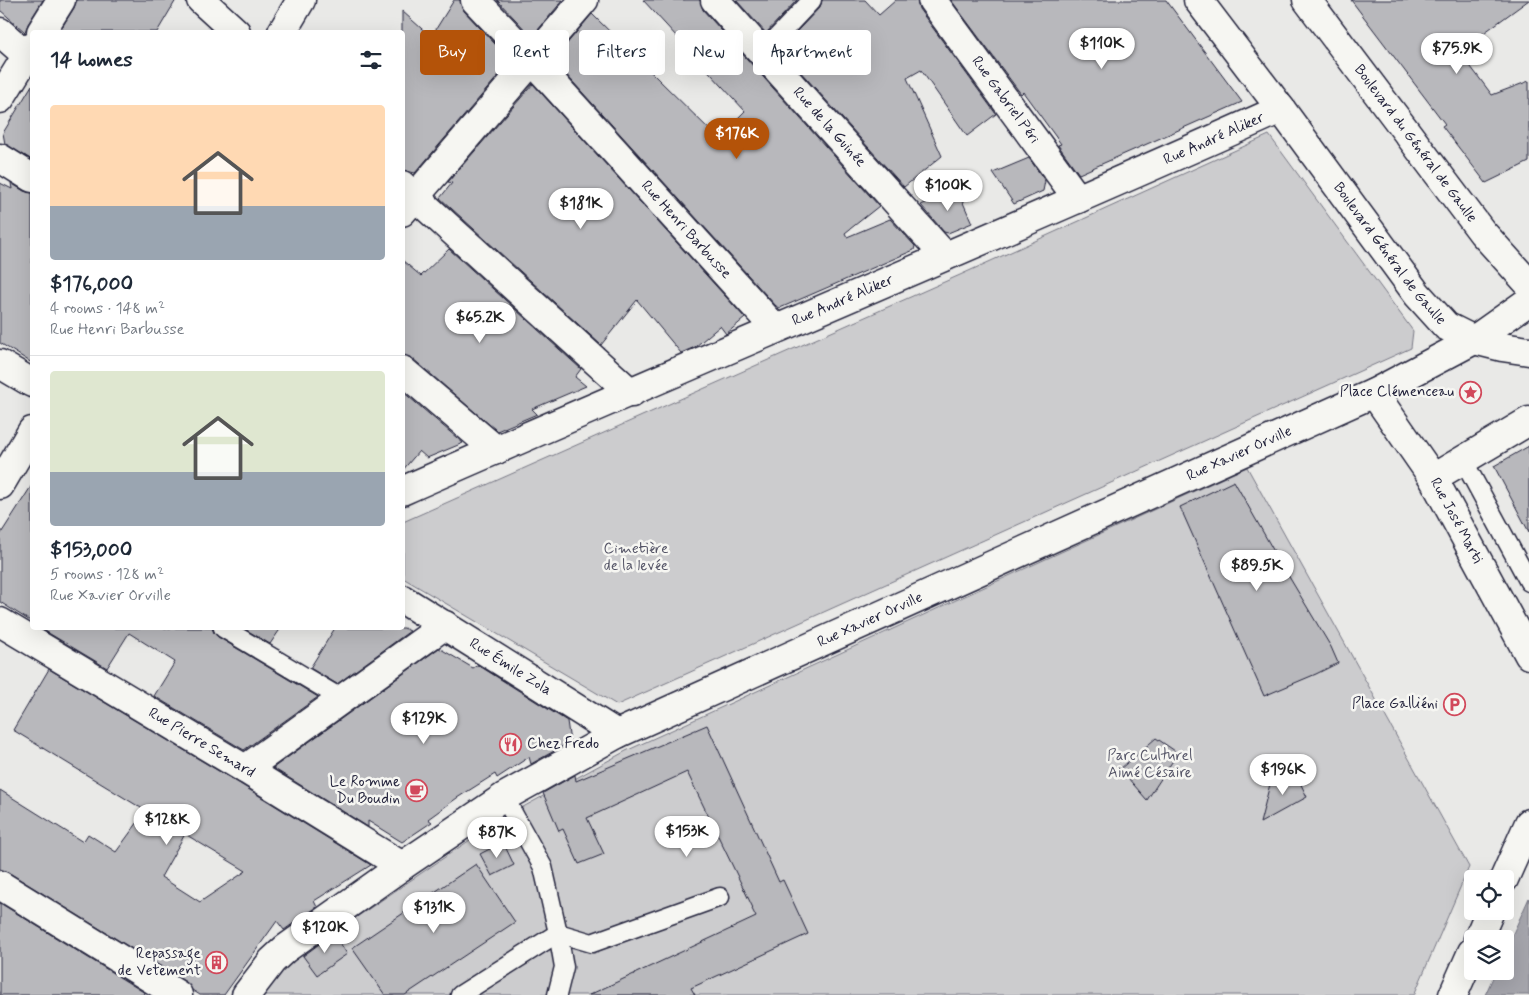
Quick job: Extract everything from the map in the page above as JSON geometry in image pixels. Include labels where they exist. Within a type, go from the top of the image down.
[{"type":"street","points":[[42,30],[61,0]]},
{"type":"street","points":[[201,0],[234,30]]},
{"type":"street","points":[[283,30],[301,0]]},
{"type":"street","name":"Rue Henri Barbusse","points":[[476,0],[504,30]]},
{"type":"street","points":[[558,30],[584,0]]},
{"type":"street","name":"Rue de la Guinée","points":[[715,0],[753,43]]},
{"type":"street","name":"Rue Gabriel Péri","points":[[932,0],[1078,199]]},
{"type":"street","points":[[1198,0],[1281,109]]},
{"type":"street","name":"Boulevard du Général de Gaulle","points":[[1307,0],[1482,232],[1529,284]]},
{"type":"street","points":[[0,32],[30,53]]},
{"type":"street","points":[[0,99],[30,55]]},
{"type":"street","points":[[518,75],[407,198],[630,393]]},
{"type":"street","name":"Rue Henri Barbusse","points":[[546,75],[775,328]]},
{"type":"street","name":"Rue de la Guinée","points":[[782,75],[945,256]]},
{"type":"street","name":"Rue André Aliker","points":[[405,490],[775,328],[1078,199],[1281,109]]},
{"type":"street","name":"Boulevard Général de Gaulle","points":[[1281,109],[1417,294],[1446,326],[1474,340],[1529,351]]},
{"type":"street","points":[[0,158],[30,177]]},
{"type":"street","name":"Rue Xavier Orville","points":[[246,995],[272,962],[285,950],[402,866],[504,797],[617,734],[1374,393],[1474,340],[1529,301]]},
{"type":"street","points":[[0,364],[30,382]]},
{"type":"street","points":[[405,373],[496,450]]},
{"type":"street","name":"Rue José Marti","points":[[1374,393],[1433,478],[1529,655]]},
{"type":"street","points":[[1433,478],[1529,421]]},
{"type":"street","points":[[0,485],[30,434]]},
{"type":"street","name":"Rue Émile Zola","points":[[405,601],[617,734]]},
{"type":"street","name":"Rue Pierre Semard","points":[[0,622],[245,768],[402,866]]},
{"type":"street","points":[[245,768],[445,625]]},
{"type":"street","points":[[1508,870],[1529,823]]},
{"type":"street","points":[[0,885],[178,995]]},
{"type":"street","points":[[1453,995],[1464,970]]},
{"type":"lane","points":[[784,30],[812,0]]},
{"type":"lane","points":[[1463,460],[1529,582]]},
{"type":"lane","points":[[226,630],[342,699]]},
{"type":"lane","points":[[504,797],[543,867],[564,967],[557,995]]},
{"type":"lane","points":[[460,995],[558,934],[592,943],[720,897]]},
{"type":"green space","name":"Cimetière de la levée","points":[[1269,135],[1413,331],[1411,348],[617,705],[405,579],[405,521],[960,275]]},
{"type":"green space","name":"Parc Culturel Aimé Césaire","points":[[1247,467],[1469,867],[1468,870],[1464,870],[1464,879],[1414,995],[262,995],[289,963],[501,819],[626,751]]},
{"type":"shaded area","points":[[1529,898],[1529,995],[1485,995],[1492,980],[1514,980],[1514,931]]},
{"type":"building","points":[[0,0],[43,0],[25,32],[0,10]]},
{"type":"building","points":[[77,0],[176,0],[158,30],[60,30]]},
{"type":"building","points":[[454,0],[460,0],[464,11],[482,30],[435,30]]},
{"type":"building","points":[[497,0],[563,0],[538,30],[525,30]]},
{"type":"building","points":[[643,0],[700,0],[703,10],[721,30],[675,30],[675,35]]},
{"type":"building","points":[[736,0],[797,0],[769,30],[763,30]]},
{"type":"building","points":[[822,0],[865,0],[879,15],[896,0],[917,0],[919,9],[996,114],[967,136],[921,70],[907,78],[942,156],[904,187],[803,75],[871,75],[871,30],[798,30],[820,7]]},
{"type":"building","points":[[951,0],[1166,0],[1242,102],[1079,174],[1058,145],[1061,144],[1023,92],[1021,94]]},
{"type":"building","points":[[1351,0],[1529,0],[1459,51],[1492,95],[1529,81],[1529,162],[1486,183],[1442,126],[1445,124]]},
{"type":"building","points":[[402,11],[423,30],[420,30],[420,75],[485,75],[485,33],[495,44],[495,75],[499,75],[415,173],[405,171],[405,30],[402,30]]},
{"type":"building","points":[[592,14],[608,30],[579,30],[579,75],[654,75],[718,138],[745,111],[712,75],[743,75],[743,55],[753,66],[753,75],[761,75],[879,206],[845,233],[847,237],[890,219],[915,246],[914,250],[780,308],[776,306],[567,75],[569,75],[569,41]]},
{"type":"building","points":[[533,84],[745,318],[726,334],[720,326],[695,347],[681,353],[637,300],[601,345],[440,198],[452,183],[448,182]]},
{"type":"building","points":[[30,88],[30,159],[5,144],[3,133]]},
{"type":"building","points":[[1029,158],[1045,181],[1043,191],[1014,204],[993,173]]},
{"type":"building","points":[[0,183],[12,189],[11,183],[30,192],[30,362],[0,343]]},
{"type":"building","points":[[957,189],[972,223],[948,233],[944,232],[921,205]]},
{"type":"building","points":[[449,249],[581,369],[575,377],[586,386],[532,409],[537,414],[497,431],[412,358],[405,356],[405,263],[421,276]]},
{"type":"building","points":[[405,394],[463,443],[427,458],[419,451],[405,467]]},
{"type":"building","points":[[1529,446],[1529,532],[1494,466]]},
{"type":"building","points":[[1234,481],[1331,647],[1338,663],[1264,696],[1180,507]]},
{"type":"building","points":[[30,488],[30,621],[0,602],[0,535]]},
{"type":"building","points":[[405,628],[410,631],[337,684],[310,668],[334,630]]},
{"type":"building","points":[[43,630],[213,630],[218,637],[318,697],[244,750],[154,696],[175,662],[129,633],[107,668]]},
{"type":"building","points":[[246,630],[280,630],[270,644]]},
{"type":"building","points":[[439,648],[473,668],[478,665],[567,721],[570,742],[531,764],[529,757],[497,778],[495,774],[428,819],[432,822],[402,842],[368,821],[368,827],[273,768]]},
{"type":"building","points":[[49,669],[371,865],[314,901],[317,907],[284,930],[277,921],[224,995],[200,995],[192,990],[186,982],[8,872],[0,869],[0,790],[83,842],[88,834],[116,852],[146,811],[13,730]],"holes":[[[185,834],[246,871],[200,902],[161,877]]]},
{"type":"building","points":[[707,725],[779,882],[783,880],[808,934],[691,988],[695,995],[589,995],[756,917],[687,772],[587,818],[604,854],[579,864],[563,829],[559,831],[543,793],[575,775],[576,781]]},
{"type":"building","points":[[1156,738],[1178,753],[1147,800],[1120,769]]},
{"type":"building","points":[[1295,772],[1307,797],[1260,823],[1270,784]]},
{"type":"building","points":[[503,842],[514,865],[492,876],[480,854]]},
{"type":"building","points":[[476,864],[515,922],[405,995],[385,995],[352,948]]},
{"type":"building","points":[[0,903],[145,993],[144,995],[0,995]]},
{"type":"building","points":[[334,933],[347,954],[317,975],[303,956]]},
{"type":"place","name":"Place Clémenceau","points":[[1470,392]]},
{"type":"place","name":"Place Galliéni","points":[[1454,704]]},
{"type":"place","name":"Chez Fredo","points":[[511,744]]},
{"type":"place","name":"Le Romme Du Boudin","points":[[416,791]]},
{"type":"place","name":"Repassage de Vetement","points":[[217,963]]}]
